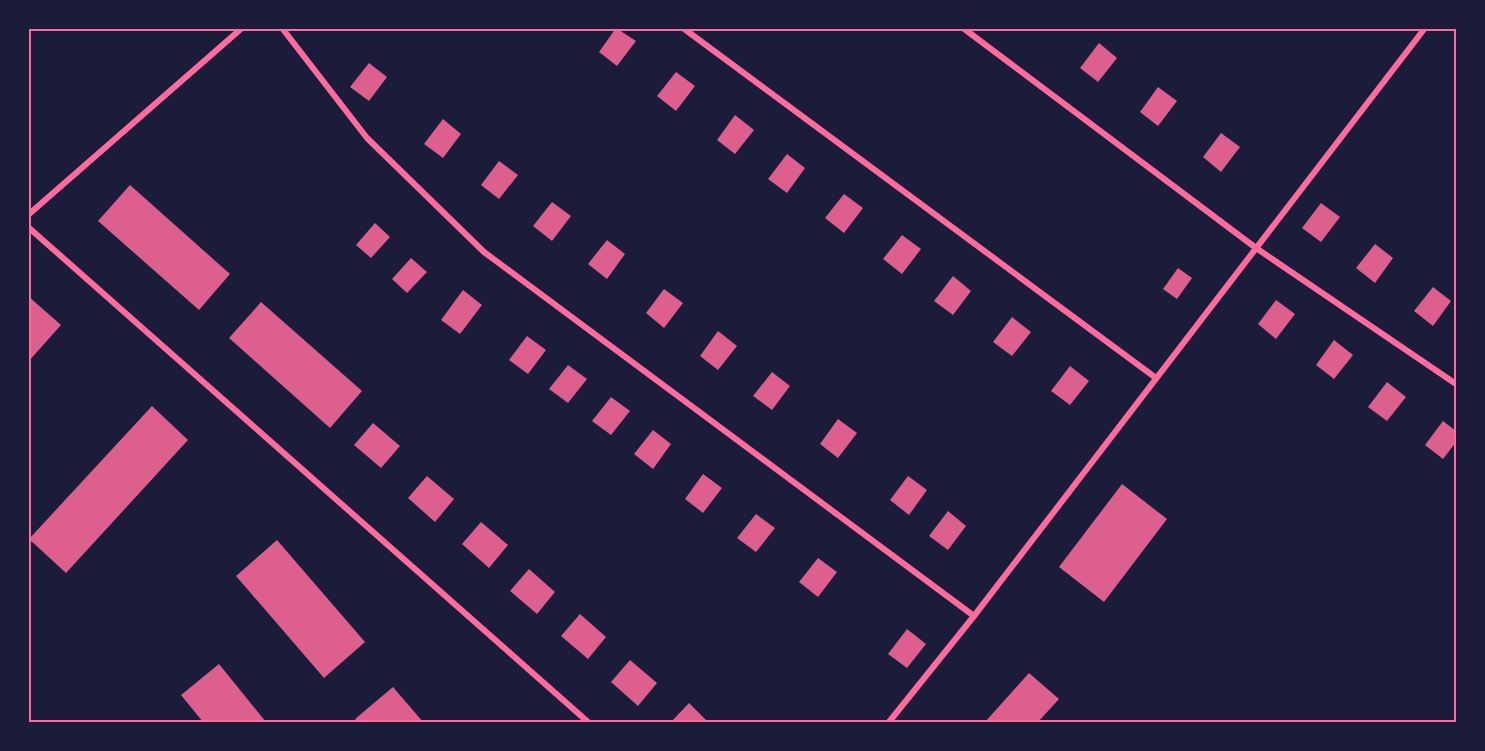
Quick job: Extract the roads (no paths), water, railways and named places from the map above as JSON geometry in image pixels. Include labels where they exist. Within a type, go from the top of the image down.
[{"type":"street","points":[[28,215],[242,28]]},
{"type":"street","points":[[282,28],[366,138],[484,252],[974,616]]},
{"type":"street","points":[[683,28],[1156,378]]},
{"type":"street","points":[[963,28],[1256,248],[1456,384]]},
{"type":"street","points":[[889,723],[974,616],[1425,28]]},
{"type":"street","points":[[28,227],[588,723]]}]
